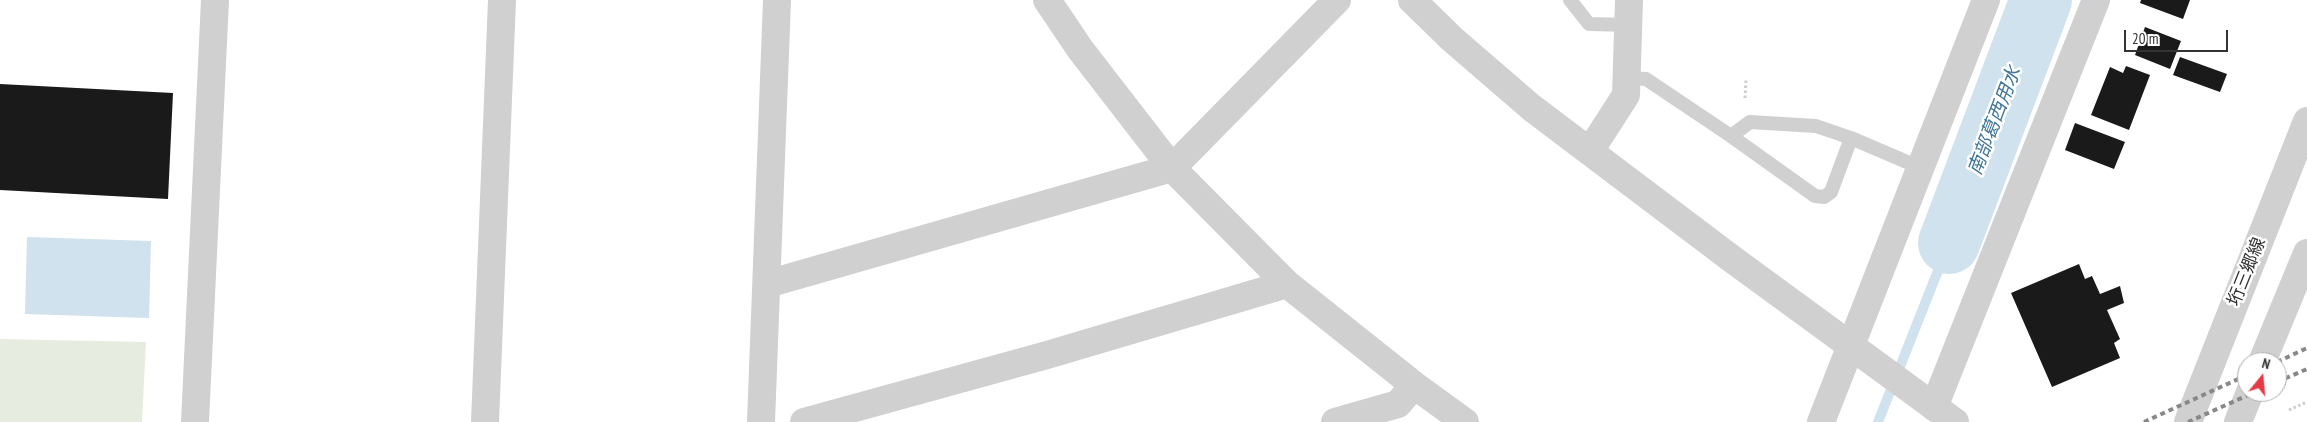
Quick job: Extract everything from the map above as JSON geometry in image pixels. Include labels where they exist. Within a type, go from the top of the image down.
[{"type":"street","points":[[195,422],[215,0]]},
{"type":"street","points":[[485,422],[502,0]]},
{"type":"street","points":[[761,422],[777,0]]},
{"type":"street","points":[[1047,0],[1080,49],[1172,168],[1287,284],[1414,385],[1465,422]]},
{"type":"street","points":[[767,284],[1172,168],[1337,0]]},
{"type":"street","points":[[1412,0],[1452,39],[1525,101],[1857,351],[1939,410],[2096,0]]},
{"type":"street","points":[[1821,422],[1857,351],[1920,168],[1986,0]]},
{"type":"street","points":[[1590,151],[1626,95],[1629,12]]},
{"type":"street","name":"垳三郷線","points":[[2188,422],[2307,121]]},
{"type":"street","points":[[2266,352],[2307,254]]},
{"type":"street","points":[[804,422],[1047,355],[1287,284]]},
{"type":"street","points":[[1335,422],[1398,404],[1414,385]]},
{"type":"street","points":[[2238,422],[2246,402]]},
{"type":"lane","points":[[1570,0],[1589,24],[1629,12]]},
{"type":"lane","points":[[1627,78],[1646,79],[1731,136],[1815,196],[1824,197],[1831,192],[1851,138]]},
{"type":"lane","points":[[1731,136],[1750,122],[1816,126],[1851,138],[1920,168]]},
{"type":"path","points":[[1745,101],[1746,80]]},
{"type":"path","points":[[2289,410],[2307,402]]},
{"type":"shaded area","points":[[0,339],[146,342],[142,422],[0,422]]},
{"type":"water","points":[[27,237],[151,241],[149,318],[25,314]]},
{"type":"building","points":[[2141,0],[2190,0],[2183,19],[2140,3]]},
{"type":"building","points":[[2145,27],[2181,41],[2170,69],[2135,55]]},
{"type":"building","points":[[2180,57],[2227,74],[2220,92],[2173,75]]},
{"type":"building","points":[[2126,66],[2150,75],[2129,130],[2091,115],[2110,67],[2123,73]]},
{"type":"building","points":[[0,84],[173,93],[168,199],[0,190]]},
{"type":"building","points":[[2075,123],[2125,142],[2114,169],[2065,150]]},
{"type":"building","points":[[2079,264],[2085,279],[2092,276],[2100,294],[2120,286],[2124,303],[2107,310],[2120,339],[2114,343],[2120,358],[2052,387],[2011,293]]},
{"type":"waterway","name":"南部葛西用水","points":[[1949,243],[2041,0]]},
{"type":"waterway","points":[[1878,422],[1949,243]]},
{"type":"railway","points":[[2287,357],[2307,348]]},
{"type":"railway","points":[[2287,378],[2307,369]]},
{"type":"railway","points":[[2144,422],[2237,380]]},
{"type":"railway","points":[[2188,422],[2237,400]]}]
